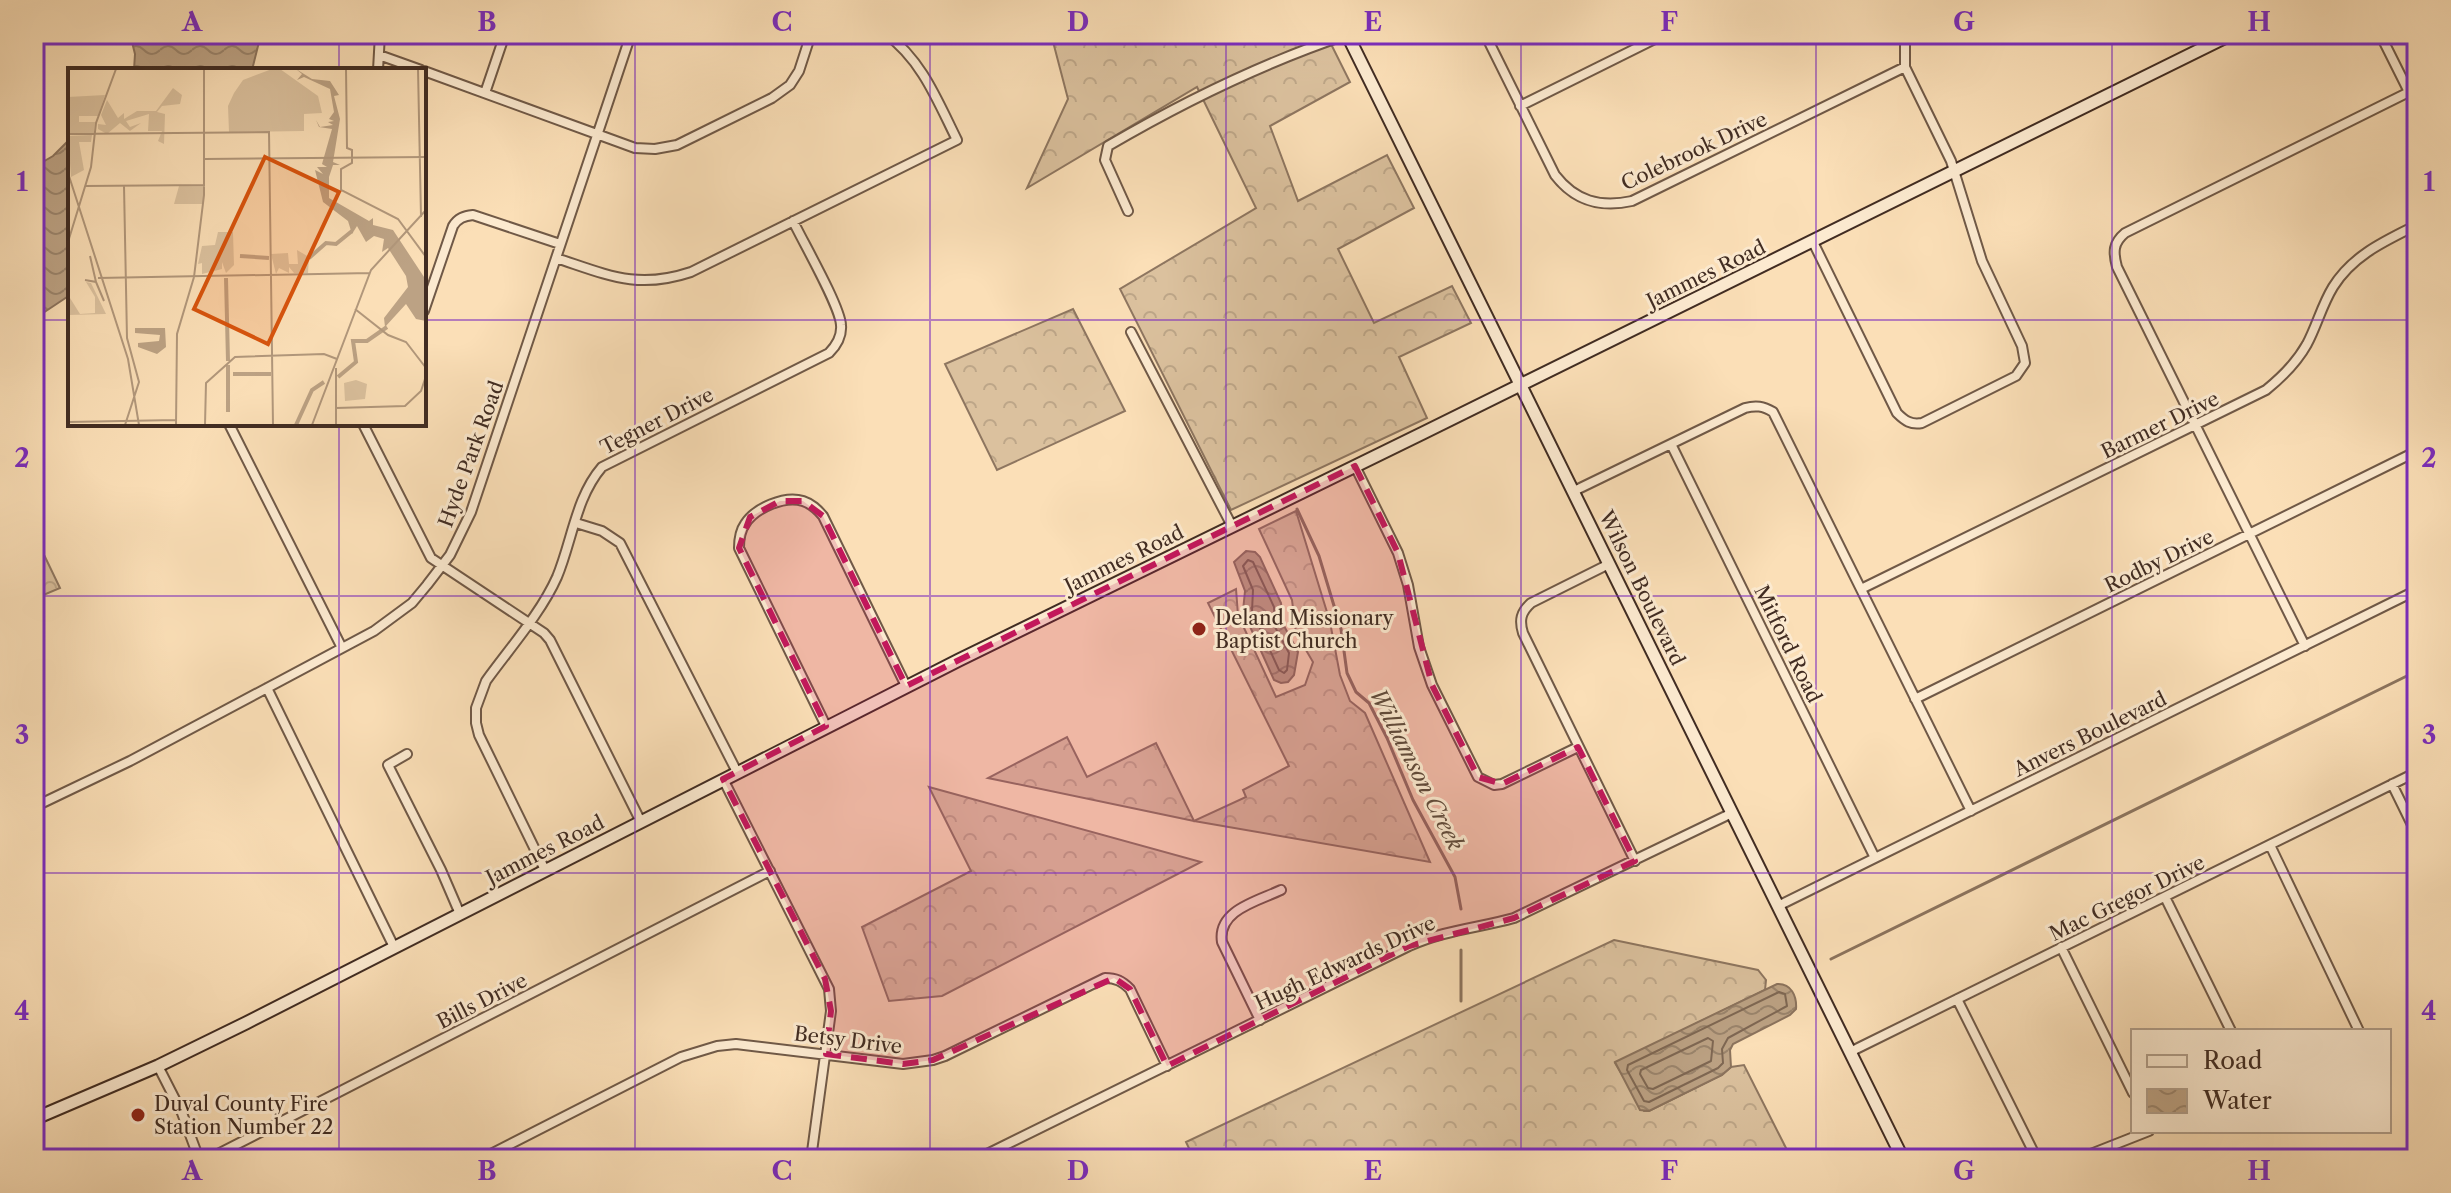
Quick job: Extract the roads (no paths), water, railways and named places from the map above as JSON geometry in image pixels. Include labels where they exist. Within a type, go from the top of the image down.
[{"type":"street","points":[[378,68],[380,34]]},
{"type":"street","points":[[485,93],[505,34]]},
{"type":"street","name":"Hyde Park Road","points":[[34,807],[130,761],[394,618],[412,603],[443,566],[471,512],[631,34]]},
{"type":"street","points":[[426,72],[635,148],[655,149],[677,145],[781,92],[799,71],[811,34]]},
{"type":"street","points":[[556,258],[624,279],[657,281],[691,272],[957,140],[917,64],[886,34]]},
{"type":"street","points":[[1128,211],[1105,160],[1108,146],[1249,72],[1348,34]]},
{"type":"street","name":"Wilson Boulevard","points":[[1348,34],[1903,1159]]},
{"type":"street","name":"Colebrook Drive","points":[[1485,34],[1563,186],[1591,202],[1616,205],[1632,201],[1905,67]]},
{"type":"street","points":[[1520,106],[1665,34]]},
{"type":"street","points":[[1813,242],[1897,413],[1909,422],[1922,423],[2016,376],[2025,363],[2022,346],[1982,261],[1955,171],[1905,67],[1905,34]]},
{"type":"street","name":"Jammes Road","points":[[34,1119],[158,1066],[906,686],[2232,34]]},
{"type":"street","points":[[2305,646],[2117,267],[2114,247],[2125,233],[2413,90],[2380,34]]},
{"type":"street","points":[[379,55],[414,68]]},
{"type":"street","points":[[426,305],[453,226],[465,216],[473,215],[560,244]]},
{"type":"street","name":"Tegner Drive","points":[[545,870],[483,747],[476,723],[476,708],[486,681],[557,577],[593,478],[610,461],[829,353],[836,345],[840,336],[840,316],[793,221]]},
{"type":"street","name":"Barmer Drive","points":[[1861,589],[2248,400],[2277,381],[2300,356],[2326,299],[2342,275],[2377,245],[2417,225]]},
{"type":"street","points":[[1131,332],[1232,526]]},
{"type":"street","points":[[1574,491],[1745,408],[1755,405],[1773,412],[1971,811]]},
{"type":"street","points":[[230,426],[342,648]]},
{"type":"street","points":[[364,426],[431,558],[550,640],[641,822]]},
{"type":"street","name":"Mitford Road","points":[[1671,444],[1875,858]]},
{"type":"street","name":"Rodby Drive","points":[[1915,699],[2417,451]]},
{"type":"street","points":[[1355,466],[1398,553],[1408,585],[1419,647],[1432,685],[1478,777],[1494,785],[1502,784],[1578,747]]},
{"type":"street","points":[[826,726],[739,548],[743,526],[750,517],[780,501],[791,499],[814,506],[823,516],[906,686]]},
{"type":"street","points":[[576,523],[602,531],[620,543],[737,772]]},
{"type":"street","points":[[1609,564],[1531,603],[1521,617],[1523,633],[1635,861]]},
{"type":"street","name":"Anvers Boulevard","points":[[1778,906],[2417,590]]},
{"type":"street","points":[[267,688],[394,947]]},
{"type":"street","points":[[407,754],[388,765],[460,914]]},
{"type":"street","name":"Mac Gregor Drive","points":[[1850,1052],[2417,772]]},
{"type":"street","points":[[723,779],[829,989],[831,1011],[811,1159]]},
{"type":"street","points":[[2392,784],[2417,835]]},
{"type":"street","name":"Hugh Edwards Drive","points":[[977,1159],[1427,938],[1514,918],[1732,813]]},
{"type":"street","points":[[2270,845],[2358,1029]]},
{"type":"street","name":"Bills Drive","points":[[208,1159],[770,871]]},
{"type":"street","points":[[1260,1020],[1221,934],[1227,919],[1235,912],[1281,890]]},
{"type":"street","points":[[2165,897],[2230,1029]]},
{"type":"street","points":[[2061,947],[2131,1089]]},
{"type":"street","name":"Betsy Drive","points":[[481,1159],[698,1050],[736,1044],[903,1064],[933,1060],[1096,981],[1114,978],[1130,989],[1167,1066]]},
{"type":"street","points":[[1957,999],[2037,1159]]},
{"type":"street","points":[[158,1066],[182,1113],[199,1159]]},
{"type":"street","points":[[2078,1159],[2144,1133]]},
{"type":"street","points":[[739,1159],[792,1159]]},
{"type":"water","points":[[130,34],[261,34],[252,68],[134,68],[135,54]]},
{"type":"water","points":[[68,141],[68,296],[34,319],[34,167],[53,156]]},
{"type":"water","points":[[1246,551],[1255,552],[1260,557],[1281,603],[1283,624],[1298,652],[1294,675],[1288,682],[1274,680],[1243,611],[1245,591],[1234,562]]},
{"type":"water","points":[[1777,984],[1786,986],[1794,995],[1796,1009],[1790,1015],[1733,1044],[1730,1050],[1731,1067],[1722,1075],[1649,1111],[1640,1110],[1615,1062]]},
{"type":"waterway","name":"Williamson Creek","points":[[1297,509],[1319,556],[1341,629],[1347,673],[1356,692],[1369,703],[1413,800],[1455,877],[1461,909]]},
{"type":"waterway","points":[[1831,959],[2417,671]]},
{"type":"waterway","name":"Williamson Creek","points":[[1461,950],[1461,1001]]},
{"type":"place","name":"Deland Missionary Baptist Church","points":[[1199,629]]},
{"type":"place","name":"Duval County Fire Station Number 22","points":[[138,1115]]}]
